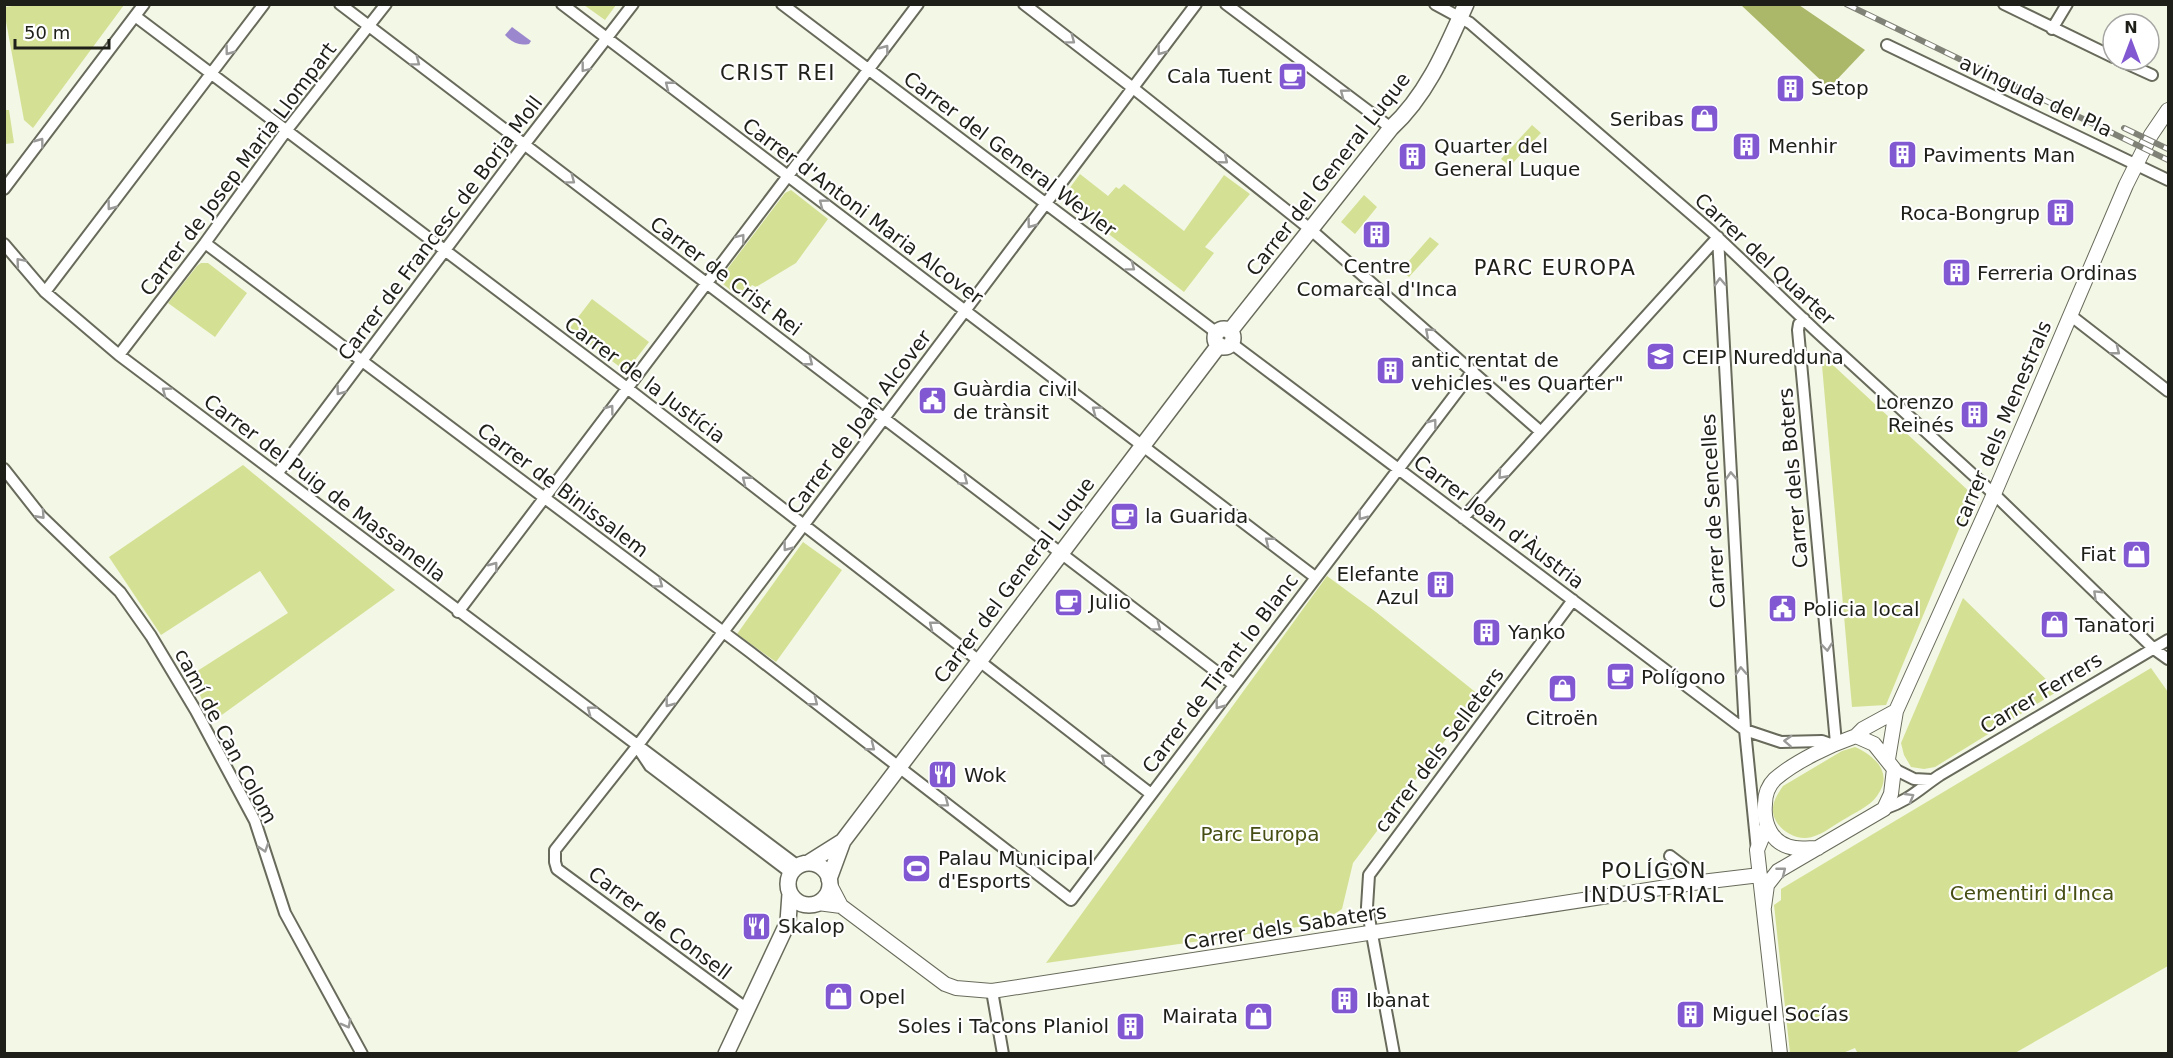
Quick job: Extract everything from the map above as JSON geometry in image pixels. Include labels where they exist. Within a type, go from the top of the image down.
[{"type":"main road","name":"Carrer del General Luque","points":[[830,882],[843,841],[1224,338],[1391,128],[1407,113],[1422,93],[1463,12]]},
{"type":"main road","name":"Carrer del General Luque","points":[[799,867],[843,841]]},
{"type":"main road","points":[[726,1053],[788,922],[790,894],[788,882],[799,867],[819,866],[830,882],[827,896],[788,922]]},
{"type":"main road","points":[[790,894],[800,903],[816,904]]},
{"type":"street","points":[[4,189],[144,4]]},
{"type":"street","points":[[45,292],[264,4]]},
{"type":"street","name":"Carrer de Crist Rei","points":[[340,4],[1234,685]]},
{"type":"street","name":"Carrer de Josep Maria Llompart","points":[[119,356],[286,131],[386,4]]},
{"type":"street","name":"Carrer d'Antoni Maria Alcover","points":[[562,4],[1315,577]]},
{"type":"street","name":"Carrer de Francesc de Borja Moll","points":[[277,474],[633,4]]},
{"type":"street","name":"Carrer del General Weyler","points":[[782,4],[1224,338]]},
{"type":"street","points":[[458,612],[918,4]]},
{"type":"street","points":[[1024,4],[1311,229],[1541,432]]},
{"type":"street","name":"Carrer de Joan Alcover","points":[[555,862],[555,850],[638,745],[1196,4]]},
{"type":"street","points":[[1226,4],[1391,128]]},
{"type":"street","name":"Carrer del Quarter","points":[[1435,4],[1463,12],[1470,23],[1718,237],[1804,320],[1994,494],[2154,649],[2169,659]]},
{"type":"street","points":[[2004,4],[2101,51]]},
{"type":"street","points":[[2052,29],[2067,4]]},
{"type":"street","name":"Carrer de la Justícia","points":[[135,16],[627,388],[1152,794]]},
{"type":"street","name":"avinguda del Pla","points":[[1887,45],[2140,158],[2169,180]]},
{"type":"street","points":[[2145,72],[2152,75]]},
{"type":"street","name":"carrer dels Menestrals","points":[[1891,764],[1896,711],[1994,494],[2140,158],[2151,135],[2167,116]]},
{"type":"street","points":[[1463,518],[1718,237]]},
{"type":"street","name":"Carrer de Sencelles","points":[[1718,237],[1745,730],[1780,1053]]},
{"type":"street","name":"Carrer de Binissalem","points":[[205,243],[723,632],[1071,900]]},
{"type":"street","name":"Carrer del Puig de Massanella","points":[[4,244],[45,292],[119,356],[799,867]]},
{"type":"street","points":[[2070,315],[2169,391]]},
{"type":"street","name":"Carrer dels Boters","points":[[1804,320],[1799,324],[1798,330],[1834,744]]},
{"type":"street","name":"Carrer Joan d'Àustria","points":[[1224,338],[1745,730],[1781,742],[1822,741],[1834,744]]},
{"type":"street","name":"Carrer de Tirant lo Blanc","points":[[1071,900],[1473,371]]},
{"type":"street","name":"camí de Can Colom","points":[[4,469],[41,516],[120,592],[151,636],[196,711],[255,821],[285,913],[362,1053]]},
{"type":"street","name":"carrer dels Selleters","points":[[1394,1053],[1367,907],[1369,875],[1572,600]]},
{"type":"street","name":"Carrer Ferrers","points":[[1884,808],[1898,804],[1921,791],[1932,780],[2169,640]]},
{"type":"street","points":[[1757,850],[1766,828],[1765,795],[1773,781],[1834,744],[1856,736],[1863,729],[1896,711]]},
{"type":"street","points":[[1856,736],[1874,744],[1902,775],[1914,779],[1932,780]]},
{"type":"street","points":[[1764,907],[1767,885],[1778,871],[1884,808],[1891,794],[1891,764]]},
{"type":"street","name":"Carrer de Sencelles","points":[[1750,784],[1764,810]]},
{"type":"street","points":[[1766,828],[1774,838],[1794,848],[1818,848]]},
{"type":"street","points":[[1670,856],[1691,872],[1693,882]]},
{"type":"street","name":"Carrer de Consell","points":[[555,862],[557,869],[747,1009]]},
{"type":"street","name":"Carrer dels Sabaters","points":[[830,882],[841,906],[945,984],[956,988],[992,991],[1693,882],[1760,875]]},
{"type":"street","name":"Carrer dels Sabaters","points":[[816,904],[841,906]]},
{"type":"street","points":[[992,991],[1003,1053]]},
{"type":"green space","points":[[124,5],[33,128],[24,120],[5,16],[5,7]]},
{"type":"green space","points":[[584,5],[616,5],[605,20]]},
{"type":"green space","points":[[1741,5],[1799,5],[1865,50],[1829,88]]},
{"type":"green space","points":[[5,110],[9,110],[14,143],[5,144]]},
{"type":"green space","points":[[1532,125],[1541,133],[1510,166],[1501,159]]},
{"type":"green space","points":[[1080,174],[1108,196],[1116,187],[1119,189],[1124,184],[1184,231],[1224,175],[1250,194],[1205,247],[1214,253],[1184,292],[1067,202],[1066,193]]},
{"type":"green space","points":[[791,190],[828,219],[796,263],[756,287],[752,285],[742,299],[723,284],[722,276],[785,193]]},
{"type":"green space","points":[[1364,195],[1377,207],[1355,234],[1341,222]]},
{"type":"green space","points":[[1430,237],[1439,244],[1409,277],[1401,270]]},
{"type":"green space","points":[[201,263],[208,263],[247,293],[215,337],[168,303]]},
{"type":"green space","points":[[592,299],[649,342],[628,369],[624,370],[569,329]]},
{"type":"green space","points":[[1821,354],[1973,495],[1886,705],[1852,707]]},
{"type":"green space","points":[[243,465],[395,590],[212,722],[191,675],[288,613],[260,571],[161,635],[109,557]]},
{"type":"green space","points":[[803,542],[842,570],[776,662],[737,634]]},
{"type":"green space","name":"Parc Europa","points":[[1327,576],[1376,612],[1479,695],[1353,863],[1342,909],[1319,924],[1046,963]]},
{"type":"green space","points":[[1963,598],[2058,691],[1935,767],[1924,769],[1911,767],[1904,755],[1901,743]]},
{"type":"green space","name":"Cementiri d'Inca","points":[[2151,668],[2168,692],[2168,966],[2015,1053],[1858,1054],[1855,1048],[1843,1053],[1790,1053],[1774,905],[1781,900],[1781,889]]},
{"type":"green space","points":[[1855,747],[1875,760],[1883,773],[1882,788],[1874,800],[1816,836],[1800,838],[1788,833],[1778,825],[1773,807],[1783,786],[1842,751]]},
{"type":"shaded area","points":[[512,27],[531,41],[529,44],[522,45],[513,42],[505,35]]},
{"type":"railway","points":[[1846,4],[2168,160]]},
{"type":"railway","points":[[2124,128],[2168,149]]},
{"type":"place","name":"Cala Tuent","points":[[1293,76]]},
{"type":"place","name":"Setop","points":[[1790,88]]},
{"type":"place","name":"Seribas","points":[[1705,119]]},
{"type":"place","name":"Menhir","points":[[1747,146]]},
{"type":"place","name":"Paviments Man","points":[[1902,155]]},
{"type":"place","name":"Quarter del General Luque","points":[[1413,157]]},
{"type":"place","name":"Roca-Bongrup","points":[[2061,213]]},
{"type":"place","name":"Centre Comarcal d'Inca","points":[[1377,235]]},
{"type":"place","name":"Ferreria Ordinas","points":[[1956,273]]},
{"type":"place","name":"CEIP Nuredduna","points":[[1661,357]]},
{"type":"place","name":"antic rentat de vehicles \"es Quarter\"","points":[[1390,371]]},
{"type":"place","name":"Guàrdia civil de trànsit","points":[[932,401]]},
{"type":"place","name":"Lorenzo Reinés","points":[[1975,414]]},
{"type":"place","name":"la Guarida","points":[[1124,516]]},
{"type":"place","name":"Fiat","points":[[2137,554]]},
{"type":"place","name":"Elefante Azul","points":[[1440,585]]},
{"type":"place","name":"Julio","points":[[1068,602]]},
{"type":"place","name":"Policia local","points":[[1782,609]]},
{"type":"place","name":"Tanatori","points":[[2054,625]]},
{"type":"place","name":"Yanko","points":[[1487,632]]},
{"type":"place","name":"Polígono","points":[[1620,677]]},
{"type":"place","name":"Citroën","points":[[1562,688]]},
{"type":"place","name":"Wok","points":[[943,775]]},
{"type":"place","name":"Palau Municipal d'Esports","points":[[917,869]]},
{"type":"place","name":"Skalop","points":[[757,926]]},
{"type":"place","name":"Opel","points":[[838,997]]},
{"type":"place","name":"Ibanat","points":[[1345,1000]]},
{"type":"place","name":"Miguel Socías","points":[[1691,1014]]},
{"type":"place","name":"Mairata","points":[[1259,1016]]},
{"type":"place","name":"Soles i Tacons Planiol","points":[[1130,1026]]},
{"type":"district","name":"CRIST REI","points":[[778,73]]},
{"type":"district","name":"PARC EUROPA","points":[[1555,268]]},
{"type":"district","name":"POLÍGON INDUSTRIAL","points":[[1654,883]]}]
